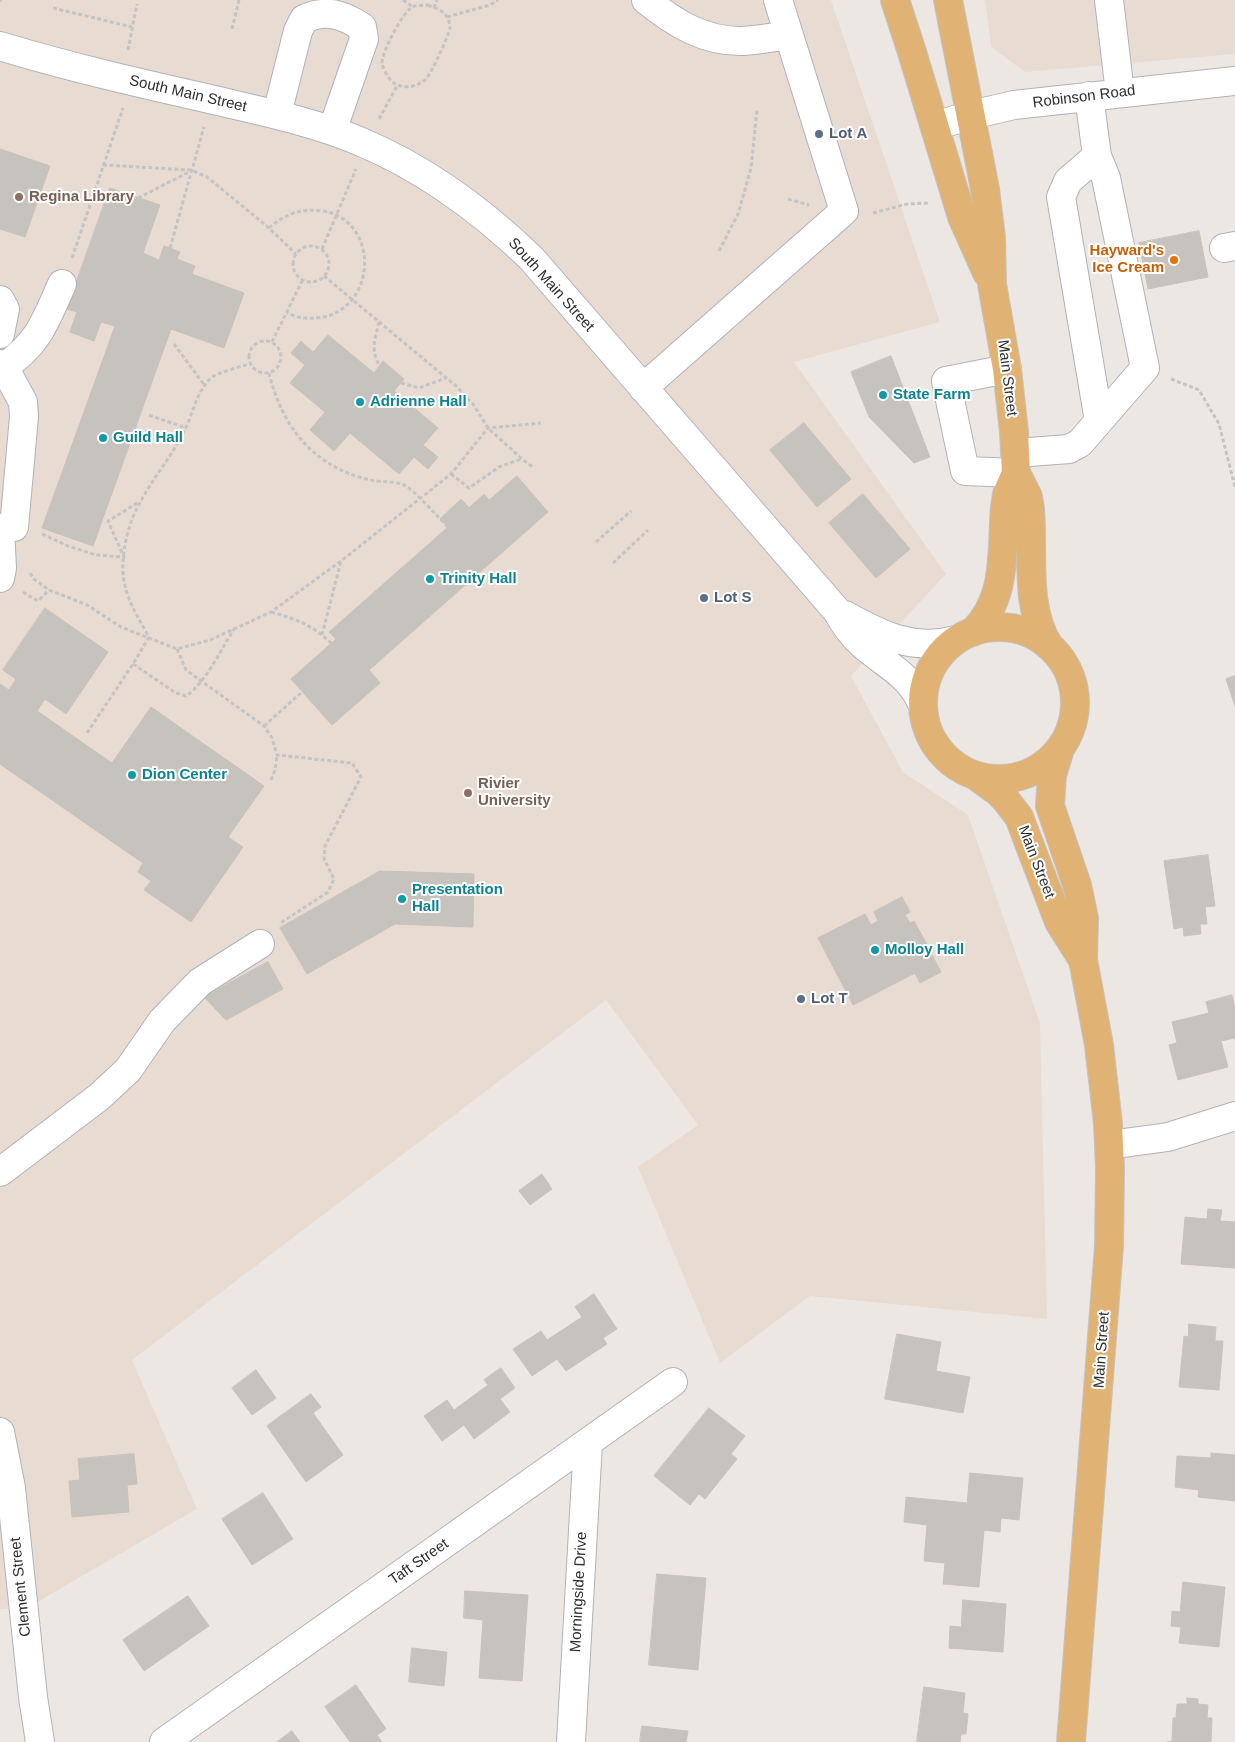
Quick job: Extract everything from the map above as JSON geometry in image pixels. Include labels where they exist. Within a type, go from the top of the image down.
[{"type":"main road","name":"Main Street","points":[[895,0],[962,217],[992,284]]},
{"type":"main road","name":"Main Street","points":[[948,0],[988,214],[992,284],[1007,369],[1016,463],[1028,497],[1030,509],[1034,607],[1040,628],[1049,646]]},
{"type":"main road","name":"Main Street","points":[[965,636],[988,614],[999,590],[1005,507],[1016,463]]},
{"type":"main road","points":[[986,628],[1012,628],[1025,631],[1049,646],[1066,667],[1072,682],[1075,698],[1073,720],[1060,749],[1042,766],[1022,776],[998,779],[976,776],[956,766],[940,751],[928,732],[922,706],[925,684],[934,663],[947,647],[965,636],[986,628]]},
{"type":"main road","name":"Main Street","points":[[1060,749],[1050,786],[1050,806],[1082,902],[1083,960],[1102,1064],[1109,1145],[1109,1246],[1071,1742]]},
{"type":"main road","name":"Main Street","points":[[976,776],[997,791],[1019,817],[1060,922],[1083,960]]},
{"type":"street","points":[[646,0],[666,16],[688,29],[715,38],[743,41],[789,34]]},
{"type":"street","points":[[643,388],[844,211],[778,0]]},
{"type":"street","points":[[1109,0],[1120,93]]},
{"type":"street","points":[[276,114],[298,31],[304,18],[316,13],[334,14],[350,19],[362,27],[364,39],[332,131]]},
{"type":"street","name":"South Main Street","points":[[0,46],[62,65],[276,114],[332,131],[362,142],[424,174],[480,212],[531,258],[837,611],[845,625],[861,643],[910,682],[922,706]]},
{"type":"street","name":"Robinson Road","points":[[935,126],[1014,105],[1235,81]]},
{"type":"street","points":[[1007,369],[946,380],[964,471],[1016,463],[1069,449],[1080,444],[1145,368],[1106,178],[1097,156],[1089,96]]},
{"type":"street","points":[[1097,156],[1068,181],[1061,197],[1099,420]]},
{"type":"street","points":[[10,584],[2,568],[5,528],[24,417],[23,402],[2,366],[20,356],[32,343],[40,331],[62,284]]},
{"type":"street","points":[[0,300],[5,309],[0,334]]},
{"type":"street","name":"South Main Street","points":[[837,611],[864,626],[901,641],[923,645],[939,644],[965,636]]},
{"type":"street","points":[[0,1172],[99,1097],[128,1070],[162,1021],[200,982],[260,944]]},
{"type":"street","points":[[1109,1145],[1168,1137],[1235,1116]]},
{"type":"street","name":"Taft Street","points":[[164,1742],[673,1382]]},
{"type":"street","name":"Clement Street","points":[[0,1432],[11,1488],[33,1697],[40,1742]]},
{"type":"street","name":"Morningside Drive","points":[[571,1742],[588,1443]]},
{"type":"path","points":[[232,29],[239,0]]},
{"type":"path","points":[[404,0],[413,7]]},
{"type":"path","points":[[434,8],[437,0]]},
{"type":"path","points":[[447,17],[490,5],[498,0]]},
{"type":"path","points":[[127,56],[137,4]]},
{"type":"path","points":[[428,5],[434,8],[440,10],[447,17],[450,26],[448,37],[428,78],[418,85],[408,87],[397,86],[390,80],[382,64],[384,54],[404,16],[413,7],[428,5]]},
{"type":"path","points":[[53,8],[132,27]]},
{"type":"path","points":[[378,122],[397,86]]},
{"type":"path","points":[[62,284],[124,107]]},
{"type":"path","points":[[719,251],[738,214],[751,168],[757,110]]},
{"type":"path","points":[[170,248],[205,124]]},
{"type":"path","points":[[103,165],[191,170],[207,177],[269,228],[296,254]]},
{"type":"path","points":[[322,250],[356,169]]},
{"type":"path","points":[[138,198],[191,170]]},
{"type":"path","points":[[788,199],[815,207]]},
{"type":"path","points":[[867,215],[907,204],[929,203]]},
{"type":"path","points":[[269,228],[291,213],[309,209],[327,212],[343,220],[356,232],[364,248],[366,266],[362,284],[353,300],[339,311],[322,317],[304,318],[287,313]]},
{"type":"path","points":[[310,246],[322,250],[326,254],[329,265],[324,276],[314,281],[303,279],[295,271],[293,259],[296,254],[310,246]]},
{"type":"path","points":[[324,276],[446,378],[473,404],[488,428],[534,468]]},
{"type":"path","points":[[272,342],[303,279]]},
{"type":"path","points":[[379,321],[374,358],[380,366]]},
{"type":"path","points":[[262,341],[272,342],[280,350],[282,356],[279,366],[269,373],[260,373],[250,364],[250,352],[256,343],[262,341]]},
{"type":"path","points":[[174,344],[205,386]]},
{"type":"path","points":[[149,638],[130,603],[124,583],[124,557],[131,524],[140,501],[168,460],[211,377],[250,364]]},
{"type":"path","points":[[1145,368],[1199,390],[1219,424],[1235,487]]},
{"type":"path","points":[[269,373],[276,398],[285,418],[299,438],[315,454],[350,475],[369,480],[405,485],[448,527]]},
{"type":"path","points":[[401,383],[419,388],[446,378]]},
{"type":"path","points":[[149,415],[186,428]]},
{"type":"path","points":[[27,569],[34,579],[49,590],[87,605],[121,627],[177,649],[210,640],[271,612],[341,561],[451,474],[488,428],[540,423]]},
{"type":"path","points":[[451,474],[469,488],[499,467],[522,459]]},
{"type":"path","points":[[124,557],[108,522],[140,501]]},
{"type":"path","points":[[596,542],[631,511]]},
{"type":"path","points":[[5,528],[41,533],[68,546],[96,555],[124,557]]},
{"type":"path","points":[[613,563],[648,530]]},
{"type":"path","points":[[322,635],[341,561]]},
{"type":"path","points":[[10,584],[38,601],[49,590]]},
{"type":"path","points":[[271,612],[294,618],[322,635],[331,643]]},
{"type":"path","points":[[134,664],[176,693],[186,696],[194,692],[202,681],[234,629]]},
{"type":"path","points":[[87,734],[134,664],[149,638]]},
{"type":"path","points":[[177,649],[186,670],[264,726],[272,738],[277,755],[275,770],[271,780]]},
{"type":"path","points":[[264,726],[302,692]]},
{"type":"path","points":[[260,944],[268,932],[328,892],[334,879],[324,858],[325,846],[361,778],[352,763],[277,755]]},
{"type":"shaded area","name":"Rivier University","points":[[0,0],[831,0],[940,322],[794,362],[946,574],[851,676],[903,772],[968,815],[1040,1023],[1047,1319],[810,1296],[720,1363],[638,1167],[698,1125],[606,1000],[132,1360],[197,1509],[29,1607],[0,1609]]},
{"type":"shaded area","points":[[985,0],[1235,0],[1235,54],[1025,72],[991,47]]},
{"type":"building","name":"Regina Library","points":[[0,149],[50,166],[25,237],[0,229]]},
{"type":"building","name":"Guild Hall","points":[[110,188],[160,205],[143,253],[159,260],[164,246],[170,248],[180,252],[177,259],[195,266],[192,274],[244,293],[224,348],[171,329],[93,546],[42,528],[115,326],[101,322],[94,341],[70,332],[77,312],[67,309]]},
{"type":"building","name":"Hayward's Ice Cream","points":[[1199,231],[1208,277],[1148,289],[1139,243]]},
{"type":"building","name":"Adrienne Hall","points":[[328,335],[374,373],[383,361],[404,379],[394,391],[438,428],[423,445],[438,457],[428,469],[414,457],[399,474],[350,433],[334,451],[310,430],[325,412],[290,383],[305,365],[291,353],[301,341],[313,352]]},
{"type":"building","name":"State Farm","points":[[891,356],[930,457],[914,463],[869,417],[851,372]]},
{"type":"building","points":[[804,423],[851,479],[817,507],[770,450]]},
{"type":"building","name":"Trinity Hall","points":[[517,476],[548,512],[369,670],[380,683],[332,725],[291,679],[336,639],[329,632],[448,527],[440,519],[461,499],[469,508],[484,494],[489,500]]},
{"type":"building","points":[[863,494],[910,549],[876,578],[829,523]]},
{"type":"building","name":"Dion Center","points":[[45,608],[108,652],[66,714],[45,699],[37,711],[112,763],[151,707],[264,786],[228,837],[243,847],[191,922],[144,890],[151,881],[138,872],[143,863],[0,764],[0,684],[9,690],[16,679],[3,670]]},
{"type":"building","points":[[1235,676],[1235,706],[1226,679]]},
{"type":"building","points":[[1208,855],[1215,906],[1205,907],[1207,924],[1200,924],[1201,934],[1184,936],[1183,927],[1174,929],[1164,861]]},
{"type":"building","name":"Presentation Hall","points":[[380,871],[474,874],[473,927],[395,924],[307,974],[280,928]]},
{"type":"building","name":"Molloy Hall","points":[[902,897],[910,912],[905,915],[910,923],[914,921],[929,948],[924,951],[927,958],[932,955],[941,972],[920,983],[915,973],[853,1005],[818,938],[865,914],[871,925],[878,921],[874,912]]},
{"type":"building","points":[[268,962],[283,989],[226,1020],[204,997]]},
{"type":"building","points":[[1232,995],[1235,1009],[1235,1038],[1221,1041],[1228,1067],[1178,1080],[1169,1045],[1177,1043],[1172,1022],[1209,1013],[1206,1002]]},
{"type":"building","points":[[542,1174],[552,1189],[530,1205],[519,1191]]},
{"type":"building","points":[[1208,1209],[1222,1210],[1220,1221],[1235,1222],[1235,1268],[1181,1264],[1185,1217],[1207,1219]]},
{"type":"building","points":[[594,1294],[617,1329],[603,1338],[607,1344],[566,1371],[557,1359],[532,1376],[513,1349],[541,1331],[547,1340],[582,1317],[575,1307]]},
{"type":"building","points":[[1189,1324],[1216,1327],[1215,1341],[1223,1341],[1219,1390],[1179,1387],[1184,1336],[1188,1337]]},
{"type":"building","points":[[897,1334],[941,1342],[936,1371],[970,1377],[963,1413],[885,1399]]},
{"type":"building","points":[[501,1368],[515,1388],[500,1399],[510,1412],[474,1439],[464,1425],[442,1441],[424,1416],[447,1400],[454,1410],[488,1385],[484,1380]]},
{"type":"building","points":[[256,1370],[276,1398],[252,1415],[232,1388]]},
{"type":"building","points":[[311,1394],[321,1407],[313,1413],[343,1455],[306,1482],[267,1426]]},
{"type":"building","points":[[709,1408],[745,1436],[731,1454],[737,1459],[705,1499],[699,1494],[690,1505],[654,1476]]},
{"type":"building","points":[[1211,1453],[1235,1455],[1235,1501],[1198,1497],[1199,1490],[1175,1487],[1177,1456],[1211,1458]]},
{"type":"building","points":[[134,1454],[137,1484],[127,1485],[129,1512],[72,1517],[69,1481],[80,1480],[78,1459]]},
{"type":"building","points":[[970,1473],[1023,1478],[1019,1520],[1001,1518],[1000,1532],[984,1530],[979,1587],[943,1584],[945,1563],[924,1561],[927,1525],[904,1522],[906,1497],[967,1503]]},
{"type":"building","points":[[263,1493],[293,1539],[252,1565],[222,1519]]},
{"type":"building","points":[[657,1574],[706,1578],[698,1670],[649,1665]]},
{"type":"building","points":[[1183,1582],[1225,1587],[1219,1647],[1179,1643],[1181,1627],[1171,1626],[1172,1611],[1180,1612]]},
{"type":"building","points":[[465,1591],[528,1595],[522,1681],[479,1678],[483,1620],[464,1618]]},
{"type":"building","points":[[188,1596],[209,1626],[144,1671],[123,1640]]},
{"type":"building","points":[[963,1600],[1006,1604],[1003,1652],[949,1648],[950,1626],[961,1627]]},
{"type":"building","points":[[412,1648],[447,1652],[444,1686],[409,1682]]},
{"type":"building","points":[[356,1685],[386,1729],[377,1735],[382,1742],[350,1742],[325,1707]]},
{"type":"building","points":[[924,1687],[965,1693],[963,1713],[968,1714],[966,1734],[961,1734],[960,1742],[917,1742]]},
{"type":"building","points":[[1187,1698],[1198,1699],[1198,1704],[1208,1705],[1207,1718],[1212,1718],[1211,1742],[1167,1742],[1172,1741],[1173,1718],[1176,1718],[1177,1704],[1187,1704]]},
{"type":"building","points":[[642,1726],[688,1731],[686,1742],[640,1742]]},
{"type":"building","points":[[292,1731],[300,1742],[277,1742]]},
{"type":"place","name":"Lot A","points":[[819,134]]},
{"type":"place","name":"Regina Library","points":[[19,197]]},
{"type":"place","name":"Hayward's Ice Cream","points":[[1174,260]]},
{"type":"place","name":"State Farm","points":[[883,395]]},
{"type":"place","name":"Adrienne Hall","points":[[360,402]]},
{"type":"place","name":"Guild Hall","points":[[103,438]]},
{"type":"place","name":"Trinity Hall","points":[[430,579]]},
{"type":"place","name":"Lot S","points":[[704,598]]},
{"type":"place","name":"Dion Center","points":[[132,775]]},
{"type":"place","name":"Rivier University","points":[[468,793]]},
{"type":"place","name":"Presentation Hall","points":[[402,899]]},
{"type":"place","name":"Molloy Hall","points":[[875,950]]},
{"type":"place","name":"Lot T","points":[[801,999]]}]
